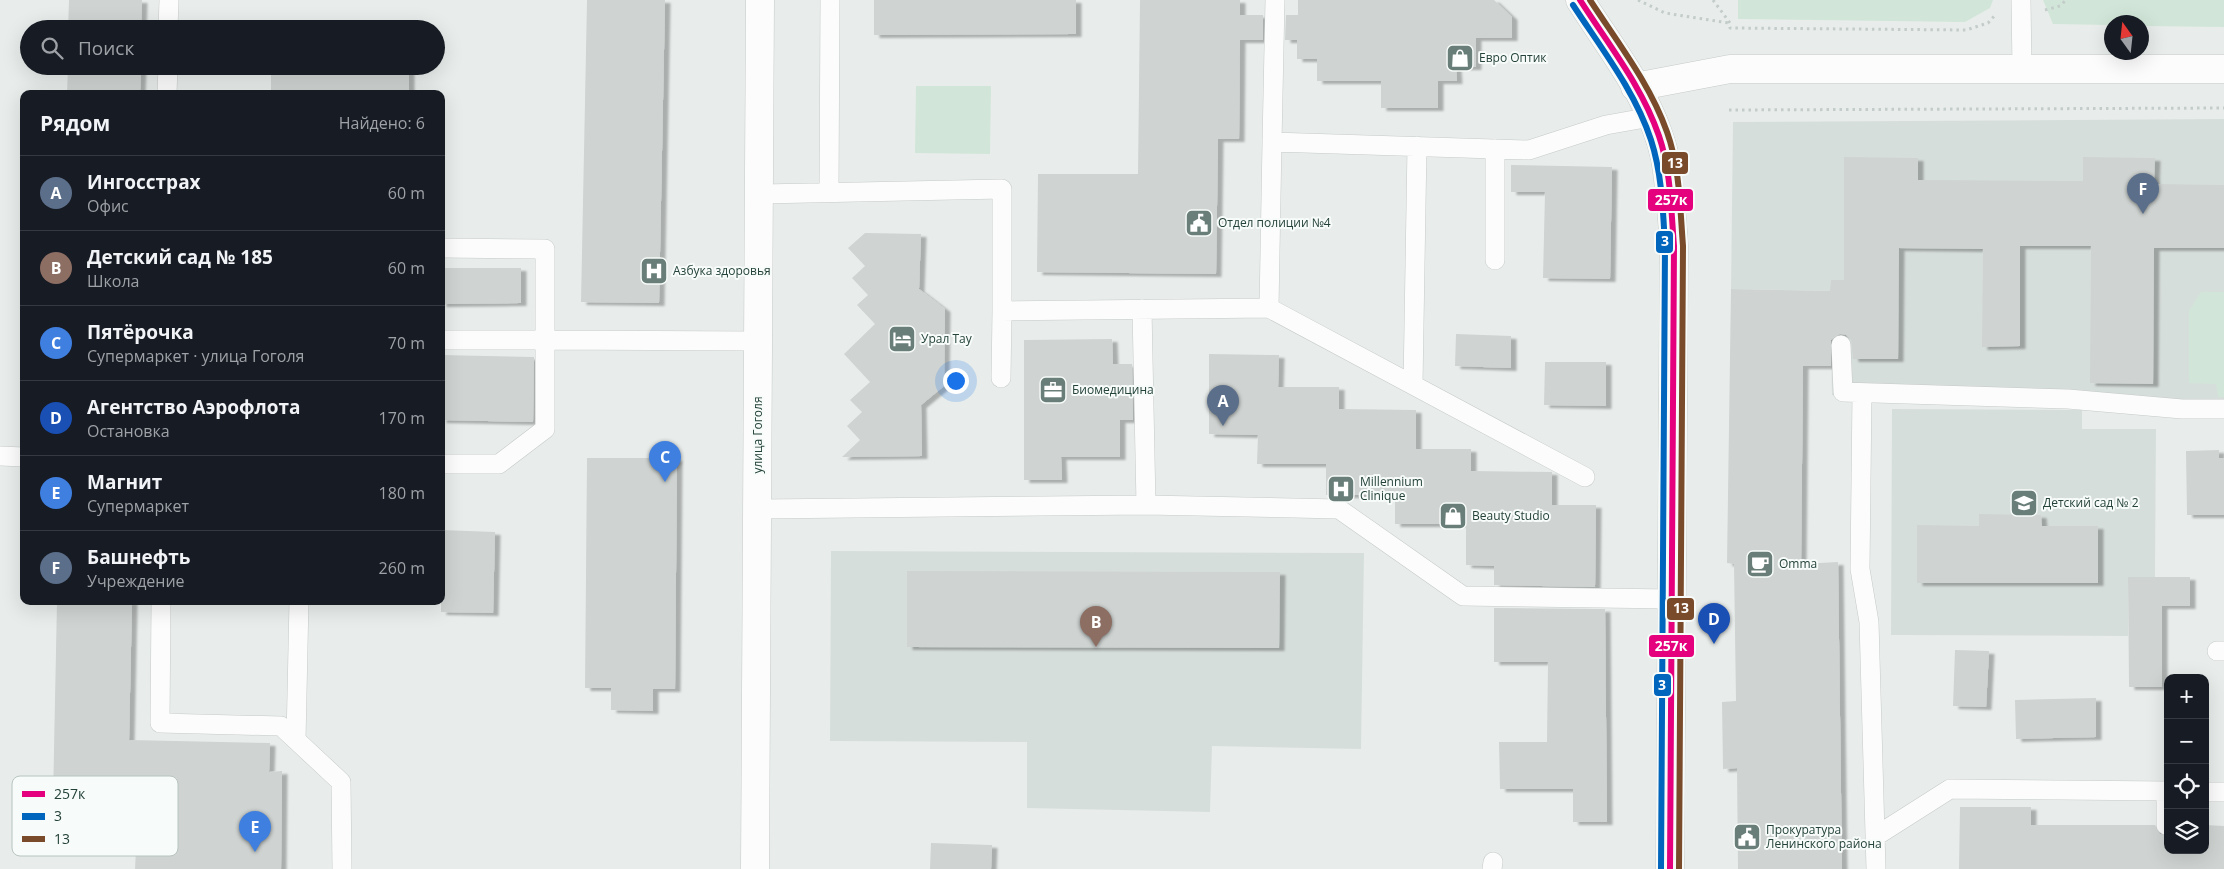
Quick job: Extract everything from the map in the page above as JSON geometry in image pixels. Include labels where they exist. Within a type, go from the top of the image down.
[{"type":"street","name":"улица Гоголя","points":[[755,869],[760,0]]},
{"type":"street","points":[[1580,0],[1635,87],[1651,117],[1664,157],[1674,246],[1670,869]]},
{"type":"street","points":[[1635,87],[1730,69],[2224,69]]},
{"type":"lane","points":[[168,20],[169,0]]},
{"type":"lane","points":[[829,192],[830,0]]},
{"type":"lane","points":[[1269,308],[1275,0]]},
{"type":"lane","points":[[2021,0],[2022,69]]},
{"type":"lane","points":[[168,75],[168,90]]},
{"type":"lane","points":[[1272,142],[1529,150],[1606,125],[1651,117]]},
{"type":"lane","points":[[1412,385],[1417,146]]},
{"type":"lane","points":[[1495,149],[1495,260]]},
{"type":"lane","points":[[759,194],[1002,189],[1001,378]]},
{"type":"lane","points":[[445,248],[545,249],[545,429],[499,464],[445,464]]},
{"type":"lane","points":[[1002,311],[1269,308],[1585,476]]},
{"type":"lane","points":[[1142,309],[1146,505]]},
{"type":"lane","points":[[445,340],[758,341]]},
{"type":"lane","points":[[1841,345],[1843,392],[2068,399],[2182,409],[2224,409]]},
{"type":"lane","points":[[1862,393],[1860,569],[1869,622],[1876,869]]},
{"type":"lane","points":[[0,456],[20,457]]},
{"type":"lane","points":[[758,509],[1146,505],[1339,509],[1462,596],[1671,599]]},
{"type":"lane","points":[[161,605],[160,723],[281,726],[341,782],[342,869]]},
{"type":"lane","points":[[296,740],[299,605]]},
{"type":"lane","points":[[1876,836],[1950,789],[2164,792]]},
{"type":"lane","points":[[2209,792],[2224,792]]},
{"type":"path","points":[[1638,0],[1665,13],[1730,23]]},
{"type":"path","points":[[1713,0],[1730,23],[1730,28],[1966,30],[1988,23],[2001,9]]},
{"type":"path","points":[[1729,110],[2224,108]]},
{"type":"shaded area","points":[[2224,119],[2224,401],[1886,400],[1832,395],[1830,291],[1731,289],[1733,122]]},
{"type":"shaded area","name":"Детский сад № 2","points":[[1892,409],[2082,410],[2082,429],[2156,429],[2155,577],[2128,577],[2128,636],[1891,635]]},
{"type":"shaded area","points":[[831,551],[1364,553],[1361,749],[1212,746],[1210,812],[1027,808],[1027,742],[830,741]]},
{"type":"green space","points":[[1738,0],[1993,0],[1990,8],[1965,22],[1738,19]]},
{"type":"green space","points":[[2043,0],[2224,0],[2224,27],[2149,26],[2149,15],[2104,15],[2104,25],[2053,24]]},
{"type":"green space","points":[[916,86],[991,86],[990,154],[915,153]]},
{"type":"green space","points":[[2201,292],[2224,292],[2224,397],[2218,397],[2216,384],[2189,383],[2189,311]]},
{"type":"building","points":[[69,0],[142,0],[141,20],[68,20]]},
{"type":"building","points":[[587,0],[665,0],[659,303],[581,302]]},
{"type":"building","points":[[874,0],[1076,0],[1076,34],[874,35]]},
{"type":"building","points":[[1140,0],[1240,0],[1240,15],[1263,15],[1263,40],[1240,40],[1239,139],[1218,139],[1216,274],[1037,272],[1038,174],[1138,174]]},
{"type":"building","points":[[1298,0],[1494,0],[1512,17],[1512,38],[1476,38],[1476,67],[1456,67],[1457,81],[1438,81],[1438,108],[1381,108],[1381,81],[1317,81],[1317,59],[1297,59],[1297,40],[1285,40],[1286,15],[1298,15]]},
{"type":"building","points":[[68,75],[141,75],[140,90],[67,90]]},
{"type":"building","points":[[271,75],[409,75],[409,90],[271,90]]},
{"type":"building","points":[[1844,157],[1918,158],[1918,180],[2083,181],[2083,157],[2155,158],[2154,184],[2224,185],[2224,248],[2154,248],[2153,384],[2090,383],[2091,246],[2020,246],[2020,346],[1982,347],[1983,249],[1899,248],[1898,359],[1853,359],[1851,339],[1846,335],[1840,334],[1831,340],[1831,366],[1803,366],[1801,564],[1838,562],[1842,869],[1738,869],[1737,768],[1723,769],[1722,702],[1736,701],[1734,564],[1727,563],[1731,289],[1830,291],[1831,280],[1844,280]]},
{"type":"building","points":[[1511,165],[1612,167],[1610,279],[1543,278],[1545,192],[1511,192]]},
{"type":"building","name":"Урал Тау","points":[[865,233],[921,234],[919,289],[945,309],[944,386],[921,405],[922,456],[842,457],[860,440],[847,426],[862,412],[850,400],[870,382],[844,354],[875,324],[857,305],[868,295],[852,278],[865,266],[848,248]]},
{"type":"building","points":[[445,268],[521,268],[521,303],[445,304]]},
{"type":"building","points":[[1456,334],[1511,336],[1511,368],[1455,366]]},
{"type":"building","points":[[1112,339],[1113,364],[1132,364],[1133,420],[1120,420],[1120,457],[1061,457],[1062,480],[1024,480],[1024,340]]},
{"type":"building","points":[[1209,354],[1279,355],[1278,387],[1339,387],[1339,409],[1416,410],[1416,449],[1471,449],[1471,471],[1552,472],[1552,505],[1596,505],[1595,587],[1494,585],[1494,566],[1466,565],[1466,524],[1395,524],[1395,495],[1326,495],[1326,464],[1257,464],[1258,435],[1209,434]]},
{"type":"building","points":[[445,355],[534,357],[533,422],[445,420]]},
{"type":"building","points":[[1545,362],[1606,362],[1606,406],[1544,405]]},
{"type":"building","points":[[2219,450],[2219,458],[2224,458],[2224,515],[2187,515],[2186,451]]},
{"type":"building","points":[[587,458],[677,458],[675,689],[653,689],[653,711],[611,710],[611,688],[585,688]]},
{"type":"building","points":[[1979,514],[2041,515],[2042,526],[2098,526],[2098,583],[1917,583],[1917,525],[1979,526]]},
{"type":"building","points":[[445,530],[495,532],[493,613],[441,612],[441,605],[445,605]]},
{"type":"building","points":[[907,571],[1280,572],[1279,648],[907,647]]},
{"type":"building","points":[[2128,577],[2190,577],[2190,606],[2162,606],[2162,687],[2129,687]]},
{"type":"building","points":[[57,605],[132,605],[129,740],[270,743],[269,772],[282,771],[281,869],[135,869],[136,856],[178,856],[178,776],[53,776]]},
{"type":"building","points":[[1494,608],[1605,609],[1607,822],[1573,822],[1573,789],[1500,789],[1499,742],[1547,742],[1548,662],[1494,662]]},
{"type":"building","points":[[1955,650],[1989,651],[1986,707],[1953,706]]},
{"type":"building","points":[[2096,698],[2096,737],[2016,739],[2015,700]]},
{"type":"building","points":[[1960,807],[2031,807],[2031,825],[2155,825],[2160,834],[2164,835],[2164,854],[2209,854],[2209,825],[2224,826],[2224,869],[1959,869]]},
{"type":"building","points":[[931,843],[992,845],[991,869],[930,869]]},
{"type":"transit line","name":"257к","points":[[1580,0],[1624,66],[1652,118],[1663,149],[1670,191],[1674,246],[1670,869]]},
{"type":"transit line","name":"13","points":[[1590,0],[1633,64],[1652,97],[1667,132],[1675,160],[1679,189],[1683,246],[1679,869]]},
{"type":"transit line","name":"3","points":[[1573,5],[1627,87],[1636,104],[1655,153],[1661,193],[1665,246],[1661,869]]},
{"type":"place","name":"Евро Оптик","points":[[1460,58]]},
{"type":"place","name":"Башнефть","points":[[2143,214]]},
{"type":"place","name":"Отдел полиции №4","points":[[1199,223]]},
{"type":"place","name":"Азбука здоровья","points":[[654,271]]},
{"type":"place","name":"Урал Тау","points":[[902,339]]},
{"type":"place","name":"Биомедицина","points":[[1053,390]]},
{"type":"place","name":"Ингосстрах","points":[[1223,426]]},
{"type":"place","name":"Пятёрочка","points":[[665,482]]},
{"type":"place","name":"Millennium Clinique","points":[[1341,489]]},
{"type":"place","name":"Детский сад № 2","points":[[2024,503]]},
{"type":"place","name":"Beauty Studio","points":[[1453,516]]},
{"type":"place","name":"Omma","points":[[1760,564]]},
{"type":"place","name":"Агентство Аэрофлота","points":[[1714,644]]},
{"type":"place","name":"Детский сад № 185","points":[[1096,647]]},
{"type":"place","name":"Прокуратура Ленинского района","points":[[1747,837]]},
{"type":"place","name":"Магнит","points":[[255,852]]}]
